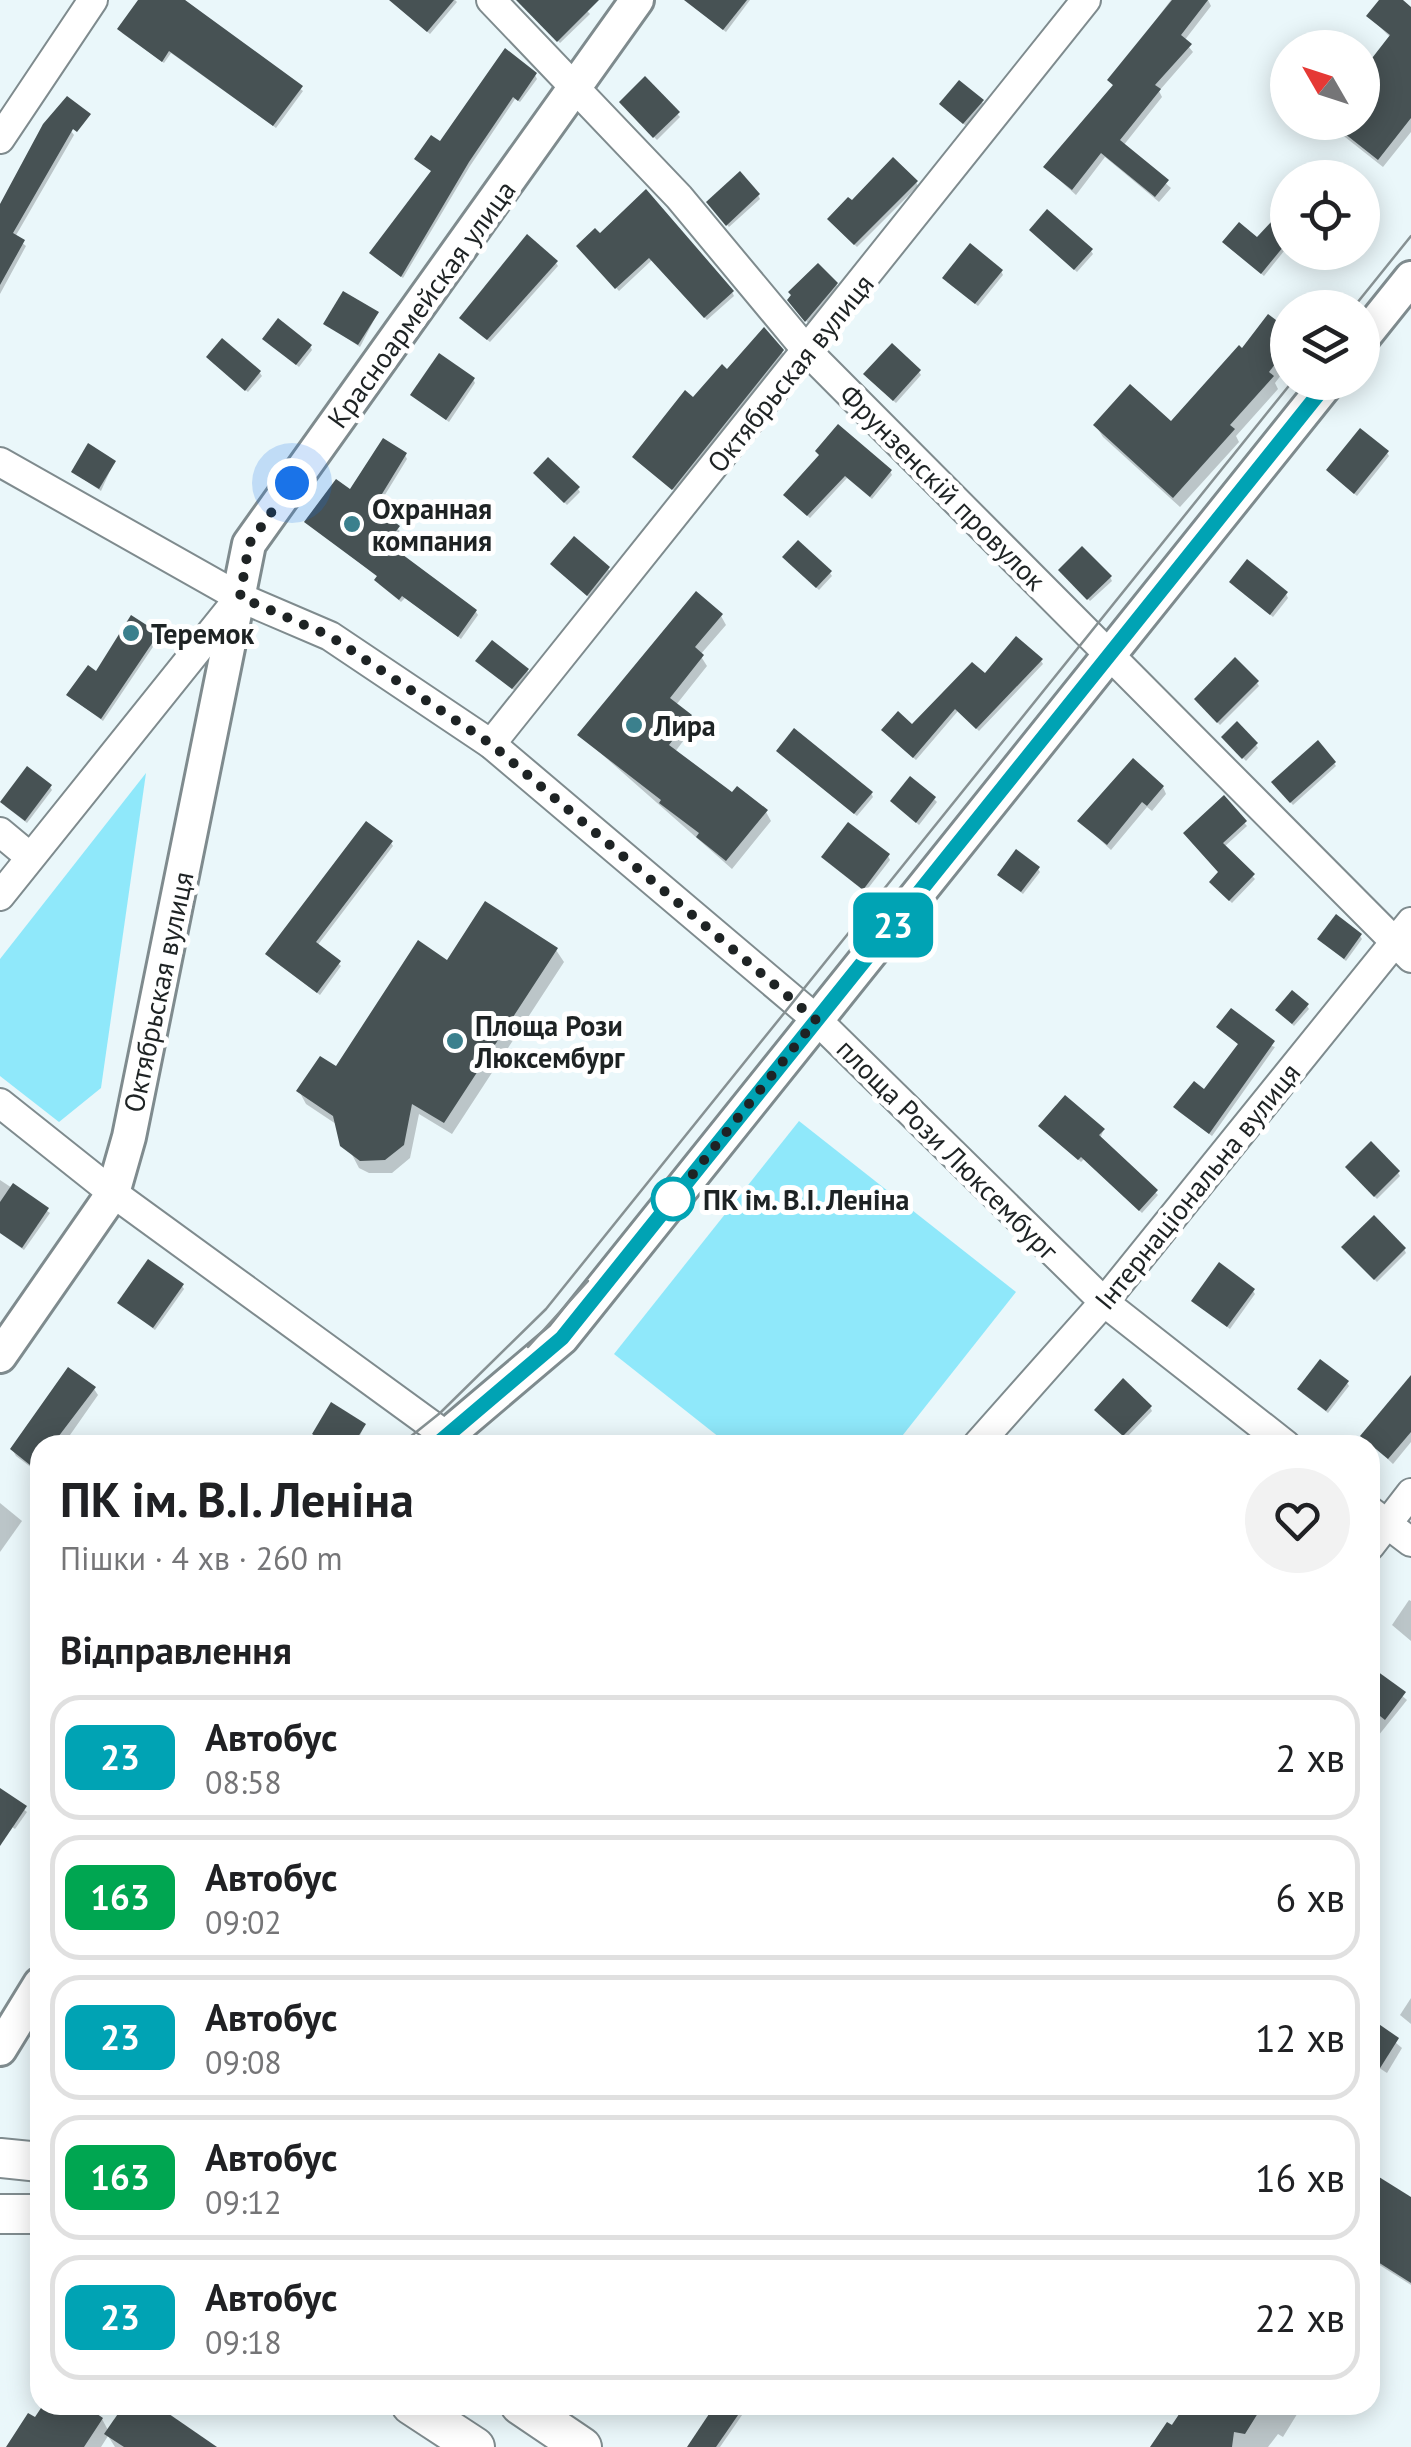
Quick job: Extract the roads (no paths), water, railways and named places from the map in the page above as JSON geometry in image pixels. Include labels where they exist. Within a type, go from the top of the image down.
[{"type":"main road","points":[[0,2158],[30,2161]]},
{"type":"main road","points":[[0,2214],[30,2214]]},
{"type":"main road","points":[[426,2415],[475,2447]]},
{"type":"main road","points":[[535,2415],[582,2447]]},
{"type":"street","points":[[0,139],[93,0]]},
{"type":"street","name":"Фрунзенскій провулок","points":[[492,0],[679,197],[808,352],[1406,940]]},
{"type":"street","name":"Красноармейская улица","points":[[0,896],[240,597],[249,544],[637,0]]},
{"type":"street","name":"Октябрьская вулиця","points":[[491,744],[1086,0]]},
{"type":"street","points":[[1380,317],[1411,278]]},
{"type":"street","points":[[456,1435],[562,1338],[1314,400]]},
{"type":"street","name":"площа Рози Люксембург","points":[[0,462],[240,597],[330,636],[491,744],[816,1020],[1104,1302],[1273,1435]]},
{"type":"street","name":"Октябрьская вулиця","points":[[0,1356],[113,1193],[240,597]]},
{"type":"street","points":[[0,832],[30,857]]},
{"type":"street","name":"Інтернаціональна вулиця","points":[[986,1435],[1104,1302],[1406,940]]},
{"type":"street","points":[[0,1102],[113,1193],[439,1435]]},
{"type":"street","points":[[1380,1523],[1411,1493]]},
{"type":"street","points":[[1380,1529],[1411,1542]]},
{"type":"street","points":[[0,2048],[30,2000]]},
{"type":"tram line","points":[[1368,290],[1411,236]]},
{"type":"tram line","points":[[412,1435],[546,1309],[1278,400]]},
{"type":"tram line","points":[[528,1347],[588,1281]]},
{"type":"place","name":"Охранная компания","points":[[352,524]]},
{"type":"place","name":"Теремок","points":[[131,633]]},
{"type":"place","name":"Лира","points":[[634,725]]},
{"type":"place","name":"Площа Рози Люксембург","points":[[455,1041]]},
{"type":"place","name":"ПК ім. В.І. Леніна","points":[[673,1199]]}]
